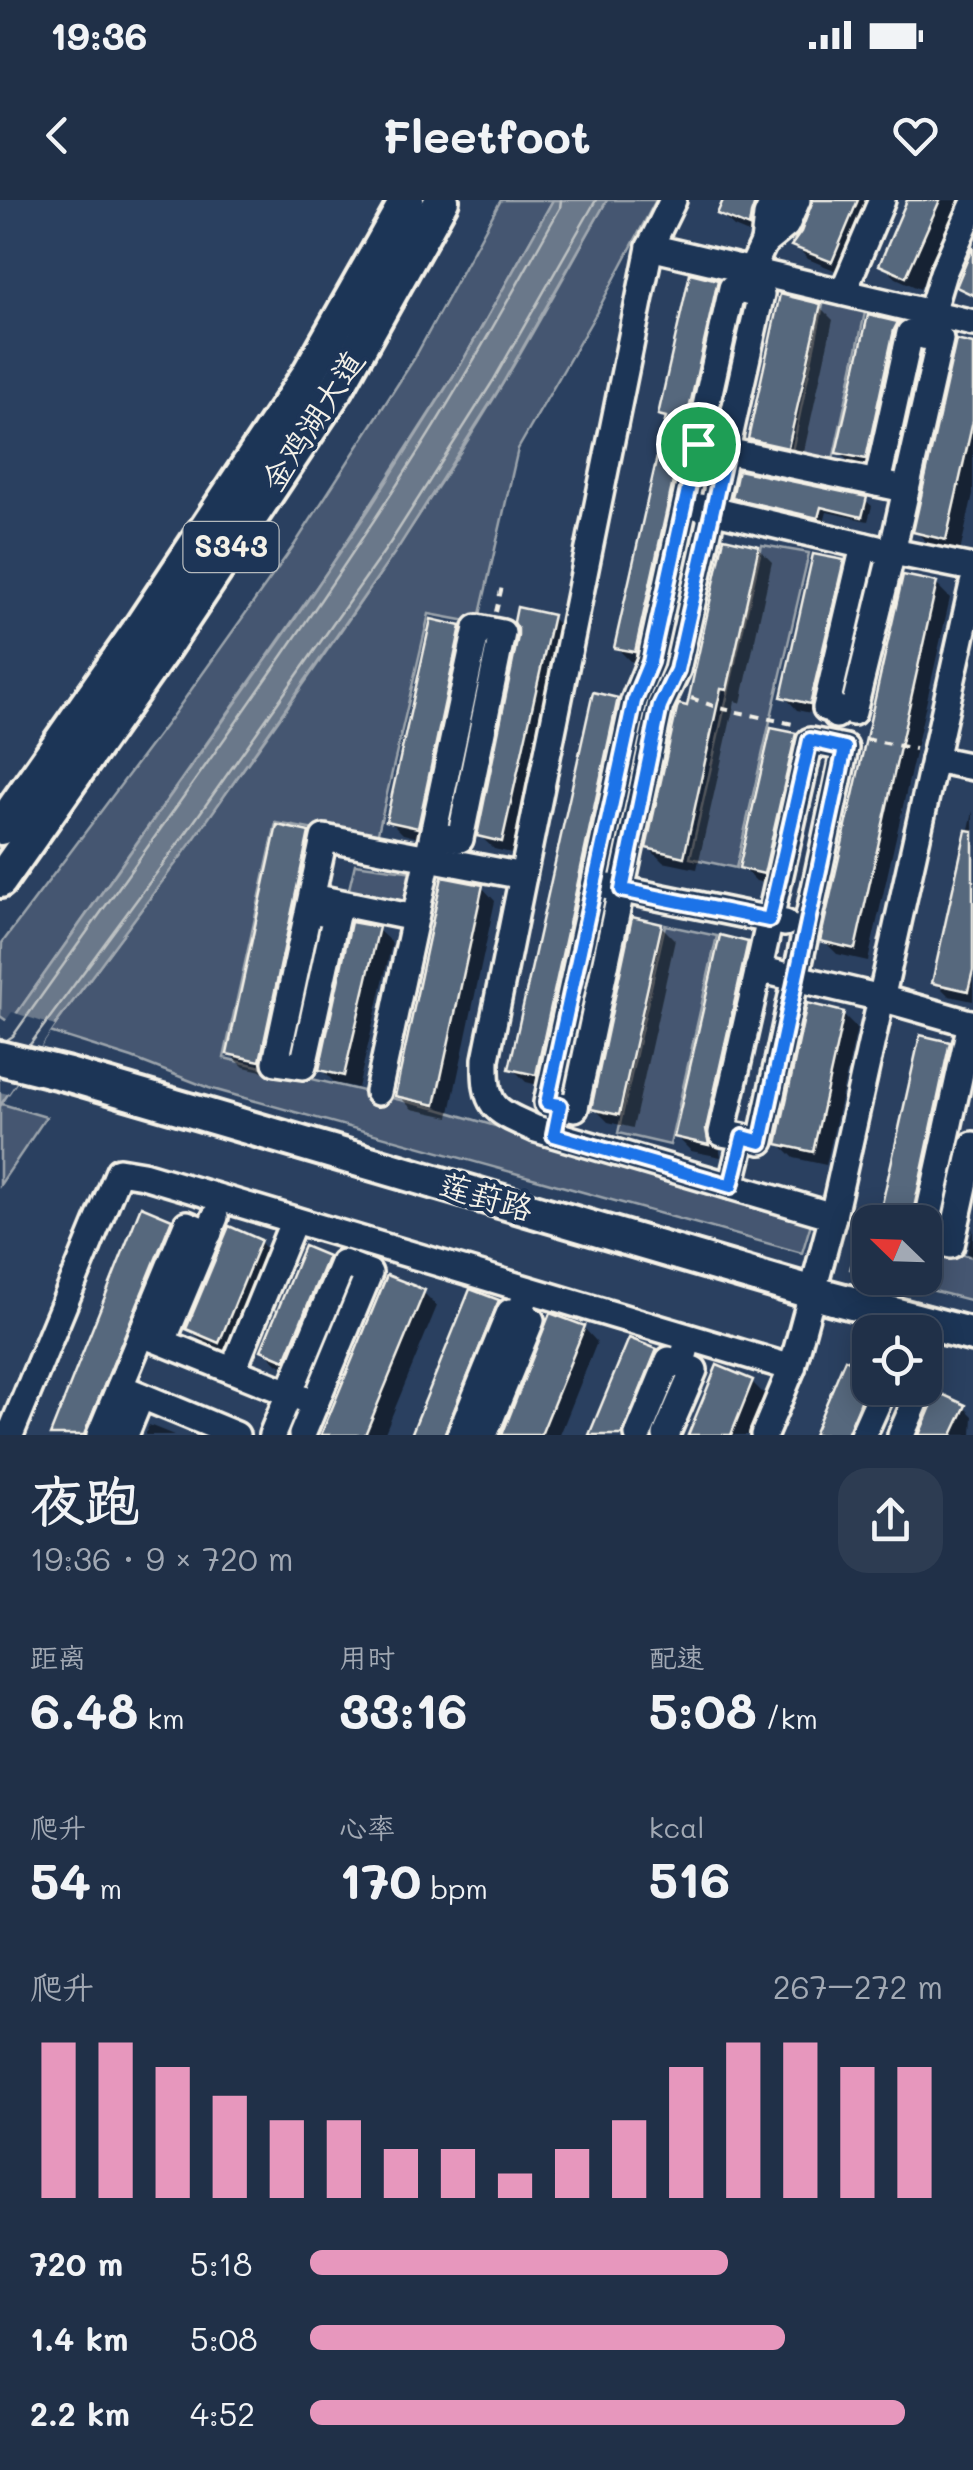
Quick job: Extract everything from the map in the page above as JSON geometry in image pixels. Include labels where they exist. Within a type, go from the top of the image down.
[{"type":"main road","name":"金鸡湖大道","points":[[0,828],[136,634],[308,375],[407,200]]},
{"type":"main road","name":"金鸡湖大道","points":[[0,881],[163,649],[336,388],[442,200]]},
{"type":"main road","name":"莲葑路","points":[[0,1058],[814,1293],[973,1335]]},
{"type":"street","points":[[673,200],[650,248],[486,1059],[485,1089],[492,1104],[507,1116],[554,1135],[833,1216]]},
{"type":"street","points":[[749,281],[761,294],[677,670],[660,706],[575,1108],[547,1103],[634,701],[650,662],[732,288],[749,281],[774,200]]},
{"type":"street","points":[[764,242],[786,225],[797,200]]},
{"type":"street","points":[[843,292],[882,200]]},
{"type":"street","points":[[928,325],[943,273],[973,206]]},
{"type":"street","points":[[650,248],[749,281],[843,292],[928,325],[940,339],[852,712],[826,708],[864,546]]},
{"type":"street","points":[[876,483],[910,333],[928,325],[973,322]]},
{"type":"street","points":[[698,444],[905,489]]},
{"type":"street","points":[[684,504],[973,568]]},
{"type":"street","points":[[764,1435],[792,1368],[833,1216],[973,584]]},
{"type":"street","points":[[431,846],[460,839],[502,633],[492,631]]},
{"type":"street","points":[[641,682],[667,691]]},
{"type":"street","points":[[828,744],[837,710]]},
{"type":"street","points":[[810,740],[845,748],[761,1142],[722,1133],[769,920],[810,740]]},
{"type":"street","points":[[934,759],[973,767]]},
{"type":"street","points":[[311,903],[336,914],[303,1066],[276,1062],[324,838],[431,846],[523,876]]},
{"type":"street","points":[[378,1092],[431,846]]},
{"type":"street","points":[[594,884],[807,927]]},
{"type":"street","points":[[311,903],[416,918]]},
{"type":"street","points":[[758,968],[972,1024],[932,1205]]},
{"type":"street","points":[[572,989],[599,995]]},
{"type":"street","points":[[554,1135],[560,1105]]},
{"type":"street","points":[[731,1186],[743,1137]]},
{"type":"street","points":[[942,1242],[951,1245],[973,1145]]},
{"type":"street","points":[[10,1435],[119,1171],[792,1368]]},
{"type":"street","points":[[100,1435],[130,1392],[153,1338],[187,1224],[209,1233],[223,1199]]},
{"type":"street","points":[[233,1370],[294,1220]]},
{"type":"street","points":[[356,1268],[366,1242]]},
{"type":"street","points":[[272,1435],[343,1262],[369,1273],[302,1435]]},
{"type":"street","points":[[518,1315],[528,1290]]},
{"type":"street","points":[[460,1435],[510,1312],[531,1320],[484,1435]]},
{"type":"street","points":[[153,1338],[315,1404]]},
{"type":"street","points":[[681,1365],[689,1338]]},
{"type":"street","points":[[638,1435],[669,1360],[694,1370],[666,1435]]},
{"type":"street","points":[[125,1435],[130,1392]]},
{"type":"street","points":[[130,1392],[236,1435]]},
{"type":"street","points":[[864,1435],[877,1405]]},
{"type":"street","points":[[901,1435],[914,1405]]},
{"type":"path","points":[[492,631],[503,582]]},
{"type":"shaded area","points":[[501,200],[553,200],[461,364],[329,569],[10,1023],[0,1016],[2,943],[171,718],[295,544],[414,359]]},
{"type":"shaded area","points":[[607,200],[656,200],[518,449],[478,623],[429,614],[376,841],[276,823],[224,1058],[438,1109],[812,1220],[802,1253],[209,1088],[50,1032],[263,741],[417,519],[503,383]]},
{"type":"shaded area","points":[[824,300],[866,308],[833,460],[792,451]]},
{"type":"shaded area","points":[[762,545],[809,553],[736,868],[690,858]]},
{"type":"shaded area","points":[[355,864],[421,873],[413,906],[348,893]]},
{"type":"shaded area","points":[[665,925],[717,936],[670,1145],[618,1133]]},
{"type":"shaded area","points":[[0,1106],[46,1117],[0,1185]]},
{"type":"shaded area","points":[[942,1250],[973,1257],[973,1301],[942,1293]]},
{"type":"water","points":[[553,200],[607,200],[501,386],[398,548],[0,1106],[0,1037],[370,508],[461,364]]},
{"type":"pier","points":[[12,1012],[55,1026],[8,1094],[0,1092],[0,1029]]},
{"type":"building","points":[[723,200],[756,200],[749,227],[717,214]]},
{"type":"building","points":[[813,200],[858,200],[832,262],[791,246]]},
{"type":"building","points":[[907,200],[940,200],[906,277],[879,265]]},
{"type":"building","points":[[973,246],[973,295],[956,287]]},
{"type":"building","points":[[690,273],[718,280],[635,652],[614,648],[666,417],[658,415]]},
{"type":"building","points":[[780,294],[821,304],[788,448],[748,439]]},
{"type":"building","points":[[868,315],[898,322],[866,459],[836,453]]},
{"type":"building","points":[[956,340],[973,344],[973,421],[946,540],[913,532]]},
{"type":"building","points":[[738,470],[867,497],[862,517],[821,507],[818,518],[732,498]]},
{"type":"building","points":[[724,538],[759,546],[727,690],[721,689],[684,857],[646,848],[677,708],[679,704],[687,706]]},
{"type":"building","points":[[813,554],[844,560],[810,704],[781,697]]},
{"type":"building","points":[[903,575],[937,582],[855,949],[820,941]]},
{"type":"building","points":[[517,607],[553,615],[502,842],[477,836],[518,636],[514,622]]},
{"type":"building","points":[[431,619],[461,626],[418,828],[386,821]]},
{"type":"building","points":[[593,692],[618,698],[536,1075],[509,1069]]},
{"type":"building","points":[[771,728],[796,733],[764,874],[739,868]]},
{"type":"building","points":[[277,825],[309,832],[260,1061],[227,1054]]},
{"type":"building","points":[[966,830],[973,831],[973,970],[968,991],[932,983]]},
{"type":"building","points":[[442,877],[483,885],[435,1105],[395,1096]]},
{"type":"building","points":[[632,917],[662,924],[619,1115],[591,1109]]},
{"type":"building","points":[[351,922],[379,927],[344,1076],[319,1070]]},
{"type":"building","points":[[720,935],[748,942],[706,1129],[709,1145],[674,1137]]},
{"type":"building","points":[[807,1003],[844,1012],[813,1152],[777,1144]]},
{"type":"building","points":[[920,1035],[950,1042],[915,1205],[882,1205]]},
{"type":"building","points":[[141,1206],[172,1219],[84,1435],[50,1435]]},
{"type":"building","points":[[229,1226],[261,1240],[219,1343],[186,1329]]},
{"type":"building","points":[[304,1246],[328,1256],[285,1360],[261,1350]]},
{"type":"building","points":[[387,1275],[425,1290],[365,1435],[321,1435]]},
{"type":"building","points":[[470,1289],[499,1300],[444,1435],[411,1435]]},
{"type":"building","points":[[550,1313],[585,1326],[541,1435],[502,1435]]},
{"type":"building","points":[[629,1338],[657,1349],[622,1435],[589,1435]]},
{"type":"building","points":[[845,1359],[852,1362],[852,1405],[860,1405],[847,1435],[813,1435]]},
{"type":"building","points":[[717,1365],[753,1380],[731,1435],[688,1435]]},
{"type":"building","points":[[942,1394],[966,1405],[952,1435],[919,1435],[932,1405],[942,1405]]},
{"type":"route","points":[[698,444],[726,451],[677,670],[660,706],[622,890],[769,920],[810,740],[845,748],[761,1142],[743,1137],[731,1186],[554,1135],[560,1105],[547,1103],[634,701],[650,662],[698,444]]}]
